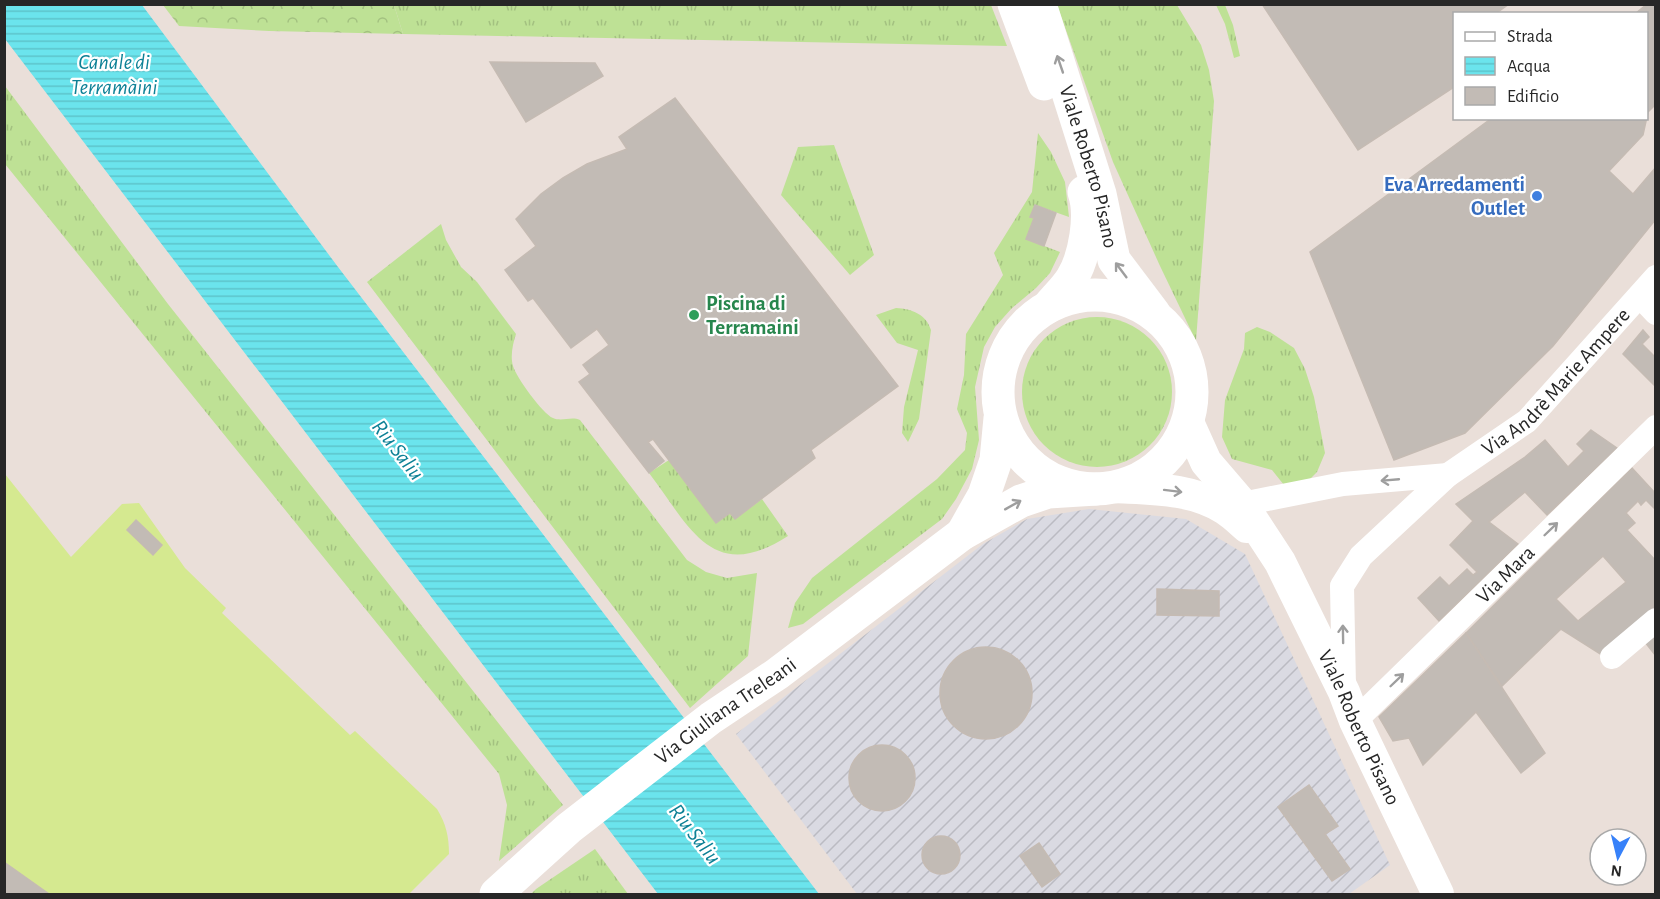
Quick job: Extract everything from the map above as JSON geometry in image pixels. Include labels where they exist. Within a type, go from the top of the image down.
[{"type":"main road","name":"Viale Roberto Pisano","points":[[1014,4],[1085,196],[1088,218],[1083,251],[1072,278],[1048,307]]},
{"type":"main road","name":"Viale Roberto Pisano","points":[[1040,4],[1100,194],[1114,260],[1156,317]]},
{"type":"main road","points":[[1104,295],[1132,302],[1156,317],[1178,340],[1190,369],[1193,395],[1188,422],[1176,448],[1155,469],[1130,483],[1105,488],[1074,486],[1049,478],[1028,463],[1011,442],[1000,418],[997,386],[1005,354],[1023,327],[1048,307],[1075,297],[1104,295]]},
{"type":"main road","name":"Via Giuliana Treleani","points":[[962,534],[987,486],[996,460],[1000,418]]},
{"type":"main road","name":"Via Giuliana Treleani","points":[[496,894],[569,828],[711,718],[777,674],[962,534],[1021,501],[1048,492],[1105,488]]},
{"type":"street","name":"Via Andrè Marie Ampere","points":[[1344,692],[1342,586],[1361,556],[1448,475],[1491,448],[1527,421],[1648,305],[1656,278]]},
{"type":"street","name":"Viale Roberto Pisano","points":[[1188,422],[1206,462],[1242,504],[1280,562],[1344,692],[1355,721],[1438,894]]},
{"type":"street","name":"Via Mara","points":[[1355,721],[1656,428]]},
{"type":"street","name":"Via Andrè Marie Ampere","points":[[1242,504],[1342,484],[1448,475]]},
{"type":"street","name":"Viale Roberto Pisano","points":[[1105,488],[1157,489],[1200,497],[1225,509],[1250,530],[1280,562]]},
{"type":"street","points":[[1612,657],[1656,620]]},
{"type":"shaded area","points":[[1089,509],[1186,519],[1245,554],[1390,865],[1349,894],[857,894],[736,734],[983,544],[1027,519]]},
{"type":"green space","points":[[163,5],[394,5],[403,34],[179,26]]},
{"type":"green space","points":[[394,5],[991,5],[1007,46],[403,34]]},
{"type":"green space","points":[[1057,5],[1177,5],[1201,45],[1209,70],[1214,101],[1196,341],[1113,162]]},
{"type":"green space","points":[[1216,5],[1225,5],[1233,25],[1240,56],[1234,58],[1225,24]]},
{"type":"green space","points":[[5,86],[168,304],[563,805],[499,861],[507,805],[499,774],[5,164]]},
{"type":"green space","points":[[1038,133],[1051,152],[1065,182],[1069,217],[1035,205],[1031,217],[1034,218],[1026,239],[1060,252],[1050,273],[995,327],[984,347],[975,387],[979,440],[972,469],[942,519],[803,624],[788,628],[795,603],[812,578],[937,479],[965,450],[967,433],[957,409],[964,375],[966,334],[1003,275],[994,253],[1032,192]]},
{"type":"green space","points":[[834,145],[874,255],[850,275],[781,195],[798,147]]},
{"type":"green space","points":[[441,224],[446,240],[461,267],[477,282],[516,334],[512,354],[513,366],[524,386],[543,410],[556,419],[580,420],[687,560],[706,572],[727,578],[757,573],[748,656],[690,708],[367,282]]},
{"type":"green space","points":[[896,308],[918,313],[926,320],[931,330],[919,419],[908,442],[902,433],[904,407],[918,350],[897,343],[876,315]]},
{"type":"green space","points":[[1097,317],[1112,318],[1126,323],[1150,339],[1166,363],[1171,377],[1171,407],[1166,421],[1150,445],[1126,461],[1112,466],[1097,467],[1082,466],[1068,461],[1044,445],[1028,421],[1023,407],[1022,392],[1023,377],[1028,363],[1044,339],[1068,323],[1082,318]]},
{"type":"green space","points":[[1257,327],[1270,332],[1294,348],[1305,369],[1314,397],[1325,453],[1317,472],[1310,479],[1284,485],[1272,470],[1232,459],[1222,437],[1225,400],[1244,349],[1245,333]]},
{"type":"green space","points":[[669,460],[716,522],[730,513],[735,519],[762,499],[788,536],[762,550],[740,554],[721,552],[705,543],[677,513],[649,473]]},
{"type":"green space","points":[[5,474],[71,557],[122,504],[139,503],[185,568],[226,608],[222,613],[350,735],[355,731],[437,809],[446,830],[449,854],[409,894],[5,894]]},
{"type":"green space","points":[[595,849],[628,894],[531,894],[536,889]]},
{"type":"water","name":"Canale di Terramàini","points":[[5,5],[142,5],[338,267],[819,894],[658,894],[5,39]]},
{"type":"building","points":[[1262,4],[1509,4],[1498,12],[1453,12],[1453,88],[1358,150]]},
{"type":"building","points":[[1647,4],[1656,4],[1656,104],[1648,112],[1648,12],[1637,12]]},
{"type":"building","points":[[490,62],[595,63],[603,76],[526,122]]},
{"type":"building","name":"Piscina di Terramaini","points":[[675,98],[898,386],[811,450],[815,458],[735,519],[730,513],[716,523],[653,439],[648,442],[664,461],[649,473],[579,382],[590,374],[583,365],[609,345],[597,329],[571,348],[533,298],[528,301],[505,270],[536,246],[516,219],[541,194],[563,178],[587,164],[627,149],[619,137]]},
{"type":"building","points":[[1489,120],[1646,120],[1643,135],[1609,171],[1633,194],[1656,167],[1656,219],[1553,346],[1465,433],[1394,460],[1310,252]]},
{"type":"building","points":[[1035,205],[1056,213],[1044,246],[1026,239],[1034,218],[1030,217]]},
{"type":"building","points":[[1643,330],[1649,337],[1642,344],[1656,358],[1656,387],[1623,354]]},
{"type":"building","points":[[1591,430],[1617,448],[1547,515],[1525,492],[1489,522],[1518,544],[1439,621],[1418,598],[1440,577],[1449,586],[1467,569],[1473,575],[1477,572],[1450,545],[1473,521],[1456,504],[1525,457],[1545,440],[1568,467],[1584,451],[1577,444]]},
{"type":"building","points":[[1632,468],[1656,494],[1656,510],[1646,500],[1641,505],[1638,501],[1626,513],[1635,523],[1627,530],[1656,561],[1656,609],[1602,655],[1561,629],[1502,686],[1466,633]],"holes":[[[1603,556],[1626,582],[1578,621],[1556,599]]]},
{"type":"building","points":[[136,520],[162,545],[153,555],[127,530]]},
{"type":"building","points":[[1157,589],[1219,591],[1219,616],[1157,615]]},
{"type":"building","points":[[1466,633],[1545,753],[1521,773],[1476,712],[1423,765],[1409,738],[1393,741],[1379,717]]},
{"type":"building","points":[[1656,633],[1656,656],[1645,642]]},
{"type":"building","points":[[986,647],[1003,651],[1018,661],[1028,676],[1032,693],[1028,710],[1018,725],[1003,735],[986,739],[969,735],[954,725],[944,710],[940,693],[944,676],[954,661],[969,651]]},
{"type":"building","points":[[882,745],[894,748],[905,755],[912,766],[915,778],[912,790],[905,801],[894,808],[882,811],[870,808],[859,801],[852,790],[849,778],[852,766],[859,755],[870,748]]},
{"type":"building","points":[[1309,785],[1338,826],[1325,834],[1350,869],[1332,881],[1278,807]]},
{"type":"building","points":[[941,836],[954,842],[960,855],[954,868],[941,874],[928,868],[922,855],[928,842]]},
{"type":"building","points":[[1039,843],[1060,874],[1042,887],[1020,856]]},
{"type":"building","points":[[4,862],[49,894],[4,894]]},
{"type":"place","name":"Eva Arredamenti Outlet","points":[[1537,196]]},
{"type":"place","name":"Piscina di Terramaini","points":[[694,315]]},
{"type":"water label","name":"Riu Saliu","points":[[398,450]]},
{"type":"water label","name":"Riu Saliu","points":[[695,834]]}]
